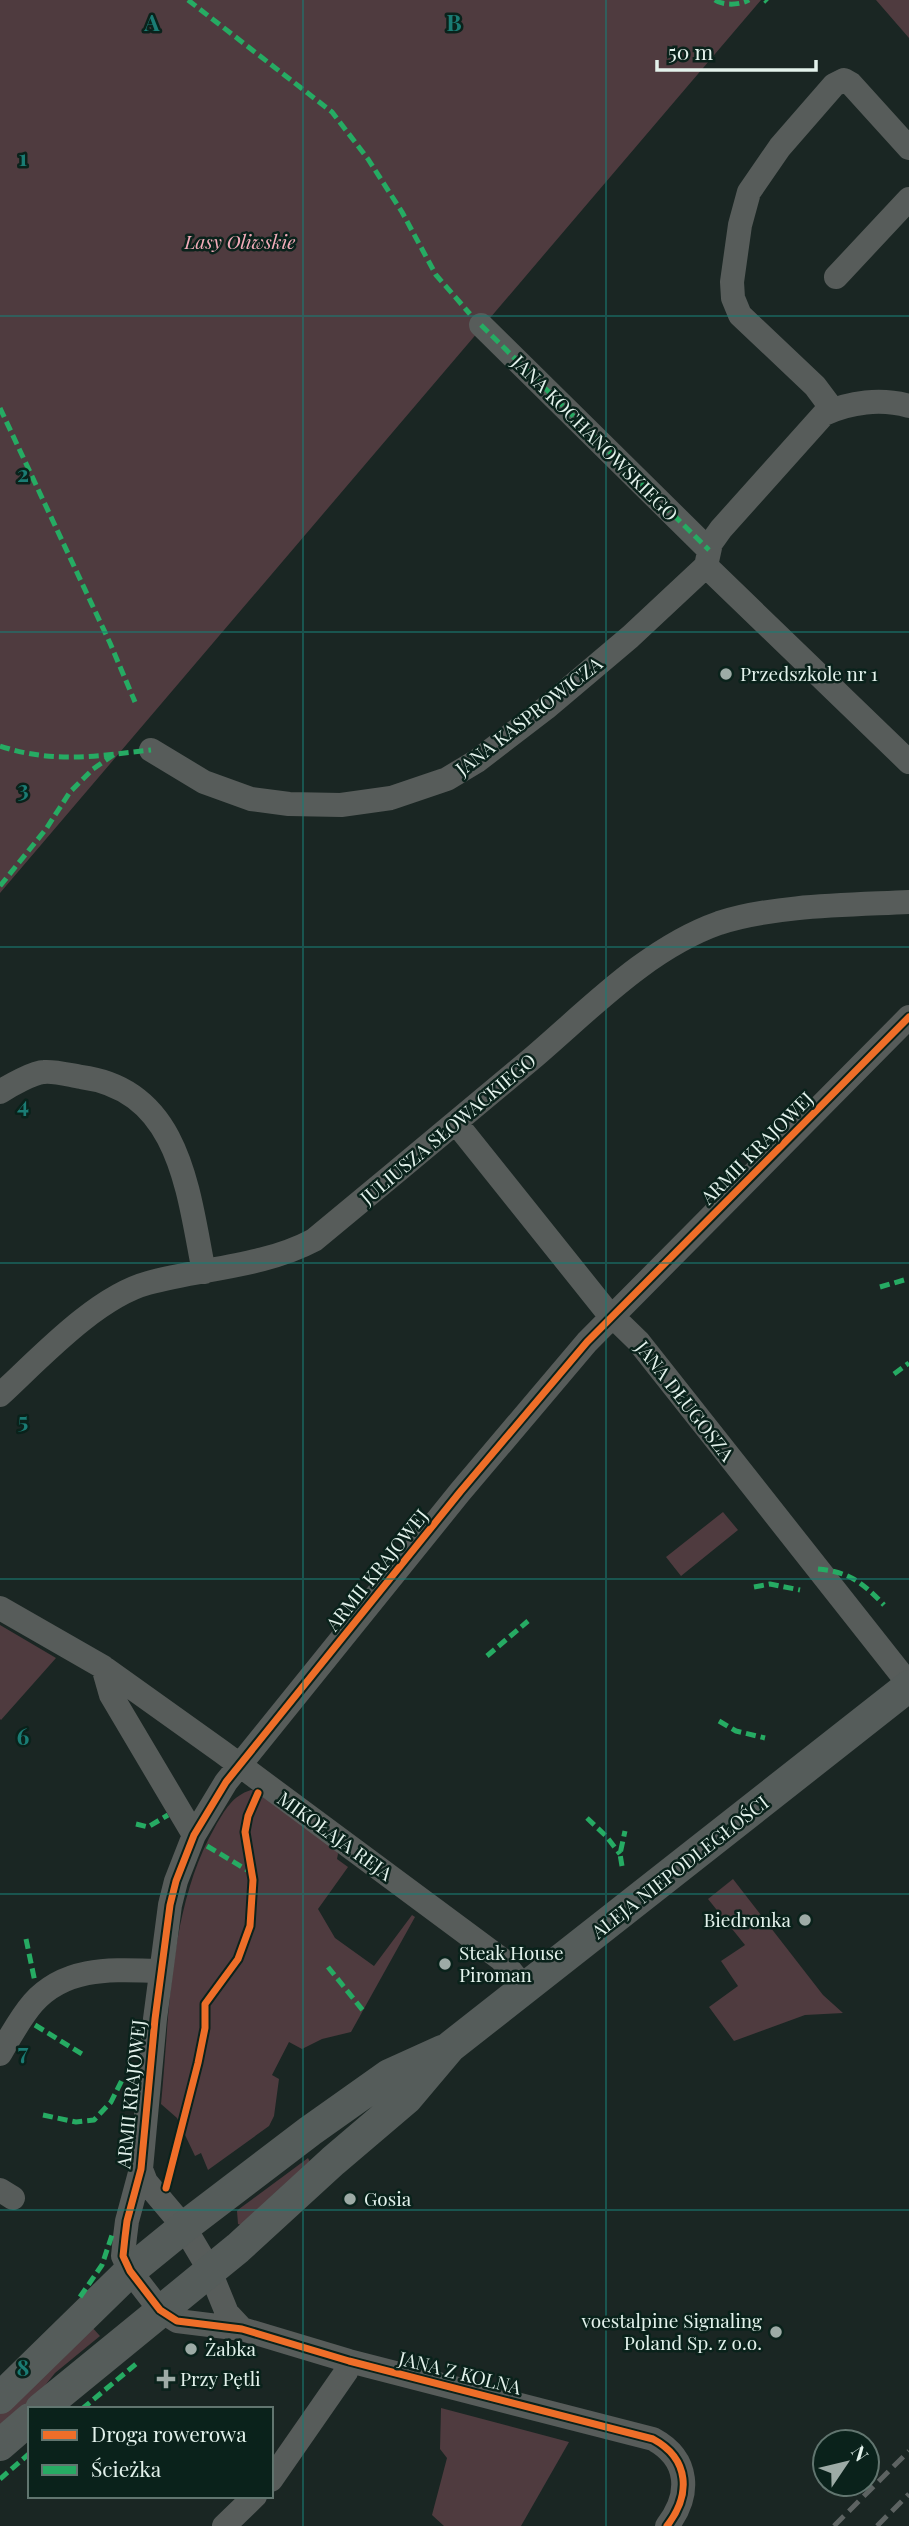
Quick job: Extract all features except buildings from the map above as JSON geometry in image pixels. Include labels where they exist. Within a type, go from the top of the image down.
[{"type":"main road","name":"ALEJA NIEPODLEGŁOŚCI","points":[[43,2407],[238,2248],[407,2098],[450,2047],[909,1685]]},
{"type":"main road","name":"ALEJA NIEPODLEGŁOŚCI","points":[[0,2398],[130,2271],[184,2227],[389,2075],[450,2047]]},
{"type":"main road","points":[[0,2445],[28,2420]]},
{"type":"street","points":[[909,148],[851,84],[844,80],[834,85],[780,147],[749,192],[732,282],[733,298],[740,315],[815,386],[833,410],[872,402],[909,407]]},
{"type":"street","points":[[836,277],[909,199]]},
{"type":"street","name":"JANA KOCHANOWSKIEGO","points":[[481,325],[909,762]]},
{"type":"street","name":"JANA KASPROWICZA","points":[[151,750],[204,782],[251,799],[289,804],[341,805],[391,798],[447,779],[477,761],[546,708],[630,637],[707,558],[711,543],[729,519],[814,424],[824,414],[833,410]]},
{"type":"street","name":"JULIUSZA SŁOWACKIEGO","points":[[0,1395],[59,1340],[109,1300],[146,1283],[204,1272],[300,1247],[314,1240],[643,964],[694,934],[720,923],[759,914],[909,902]]},
{"type":"street","name":"ARMII KRAJOWEJ","points":[[130,2271],[123,2256],[127,2221],[141,2169],[170,1905],[176,1881],[194,1835],[216,1797],[460,1492],[611,1316],[909,1017]]},
{"type":"street","points":[[0,1092],[42,1072],[94,1078],[126,1091],[146,1106],[168,1135],[185,1177],[204,1272]]},
{"type":"street","name":"JANA DŁUGOSZA","points":[[456,1123],[611,1316],[638,1341],[909,1685]]},
{"type":"street","name":"MIKOŁAJA REJA","points":[[0,1608],[103,1667],[240,1766],[501,1959],[525,1989]]},
{"type":"street","points":[[103,1667],[111,1695],[194,1835]]},
{"type":"street","points":[[0,2054],[33,2003],[67,1978],[93,1971],[161,1971]]},
{"type":"street","name":"ARMII KRAJOWEJ","points":[[141,2169],[146,2182],[184,2227],[209,2269]]},
{"type":"street","points":[[209,2269],[227,2313],[242,2329]]},
{"type":"street","points":[[130,2271],[160,2310]]},
{"type":"street","name":"JANA Z KOLNA","points":[[160,2310],[177,2321],[242,2329],[349,2361],[653,2439],[671,2451],[684,2480],[681,2504],[667,2526]]},
{"type":"street","points":[[273,2477],[346,2372],[349,2361]]},
{"type":"street","points":[[224,2526],[253,2498]]},
{"type":"green space","name":"Lasy Oliwskie","points":[[0,0],[761,0],[0,893]]},
{"type":"green space","points":[[876,0],[909,0],[909,38]]},
{"type":"green space","points":[[723,1512],[738,1530],[681,1576],[666,1557]]},
{"type":"green space","points":[[0,1625],[56,1658],[1,1720],[0,1719]]},
{"type":"green space","points":[[251,1790],[260,1792],[336,1848],[337,1859],[348,1867],[318,1909],[335,1938],[374,1966],[412,1915],[415,1917],[351,2032],[322,2039],[302,2049],[289,2042],[272,2075],[279,2079],[274,2116],[269,2126],[208,2170],[201,2153],[195,2156],[177,2118],[161,2104],[174,1961],[188,1891],[200,1858],[226,1809],[239,1796]]},
{"type":"green space","points":[[733,1879],[823,1995],[843,2013],[805,2015],[734,2041],[709,2007],[738,1986],[721,1961],[745,1945],[708,1899]]},
{"type":"green space","points":[[308,2158],[310,2162],[241,2225],[238,2224],[239,2209]]},
{"type":"green space","points":[[90,2325],[100,2336],[55,2373],[31,2403],[0,2429],[0,2414]]},
{"type":"green space","points":[[441,2408],[569,2442],[521,2526],[444,2526],[432,2515],[447,2458],[440,2449]]},
{"type":"railway","points":[[834,2526],[909,2451]]},
{"type":"railway","points":[[877,2526],[909,2494]]},
{"type":"marked path","points":[[188,0],[332,112],[368,159],[402,212],[436,275],[470,314]]},
{"type":"marked path","points":[[715,0],[732,4],[749,0]]},
{"type":"marked path","points":[[481,325],[709,550]]},
{"type":"marked path","points":[[0,408],[135,702]]},
{"type":"marked path","points":[[0,746],[20,752],[57,757],[151,750]]},
{"type":"marked path","points":[[0,886],[46,829],[70,792],[93,769],[116,753]]},
{"type":"marked path","points":[[880,1287],[904,1280]]},
{"type":"marked path","points":[[894,1374],[909,1363]]},
{"type":"marked path","points":[[818,1569],[847,1576],[869,1590],[884,1605]]},
{"type":"marked path","points":[[754,1587],[770,1584],[800,1590]]},
{"type":"marked path","points":[[487,1656],[528,1621]]},
{"type":"marked path","points":[[719,1721],[736,1731],[765,1738]]},
{"type":"marked path","points":[[136,1824],[148,1827],[168,1815]]},
{"type":"marked path","points":[[587,1818],[620,1854]]},
{"type":"marked path","points":[[622,1866],[620,1854],[625,1831]]},
{"type":"marked path","points":[[207,1846],[252,1873]]},
{"type":"marked path","points":[[26,1939],[35,1982]]},
{"type":"marked path","points":[[328,1967],[365,2013]]},
{"type":"marked path","points":[[35,2025],[82,2054]]},
{"type":"marked path","points":[[43,2115],[76,2122],[94,2120],[111,2102],[123,2078]]},
{"type":"marked path","points":[[80,2297],[102,2265],[113,2232]]},
{"type":"marked path","points":[[84,2407],[136,2364]]},
{"type":"marked path","points":[[0,2479],[28,2455]]},
{"type":"cycle path","points":[[667,2526],[680,2502],[683,2478],[674,2457],[653,2439],[349,2361],[242,2329],[177,2321],[160,2310],[130,2271],[123,2256],[127,2221],[141,2169],[155,2019],[170,1905],[176,1881],[194,1835],[226,1782],[460,1492],[587,1342],[909,1017]]},
{"type":"cycle path","points":[[166,2188],[198,2063],[205,2028],[205,2004],[238,1959],[250,1926],[253,1880],[245,1832],[248,1816],[258,1793]]},
{"type":"place","name":"Przedszkole nr 1","points":[[726,674]]},
{"type":"place","name":"Biedronka","points":[[805,1920]]},
{"type":"place","name":"Steak House Piroman","points":[[445,1964]]},
{"type":"place","name":"Gosia","points":[[350,2199]]},
{"type":"place","name":"voestalpine Signaling Poland Sp. z o.o.","points":[[776,2332]]},
{"type":"place","name":"Żabka","points":[[191,2349]]},
{"type":"place","name":"Przy Pętli","points":[[166,2379]]}]
